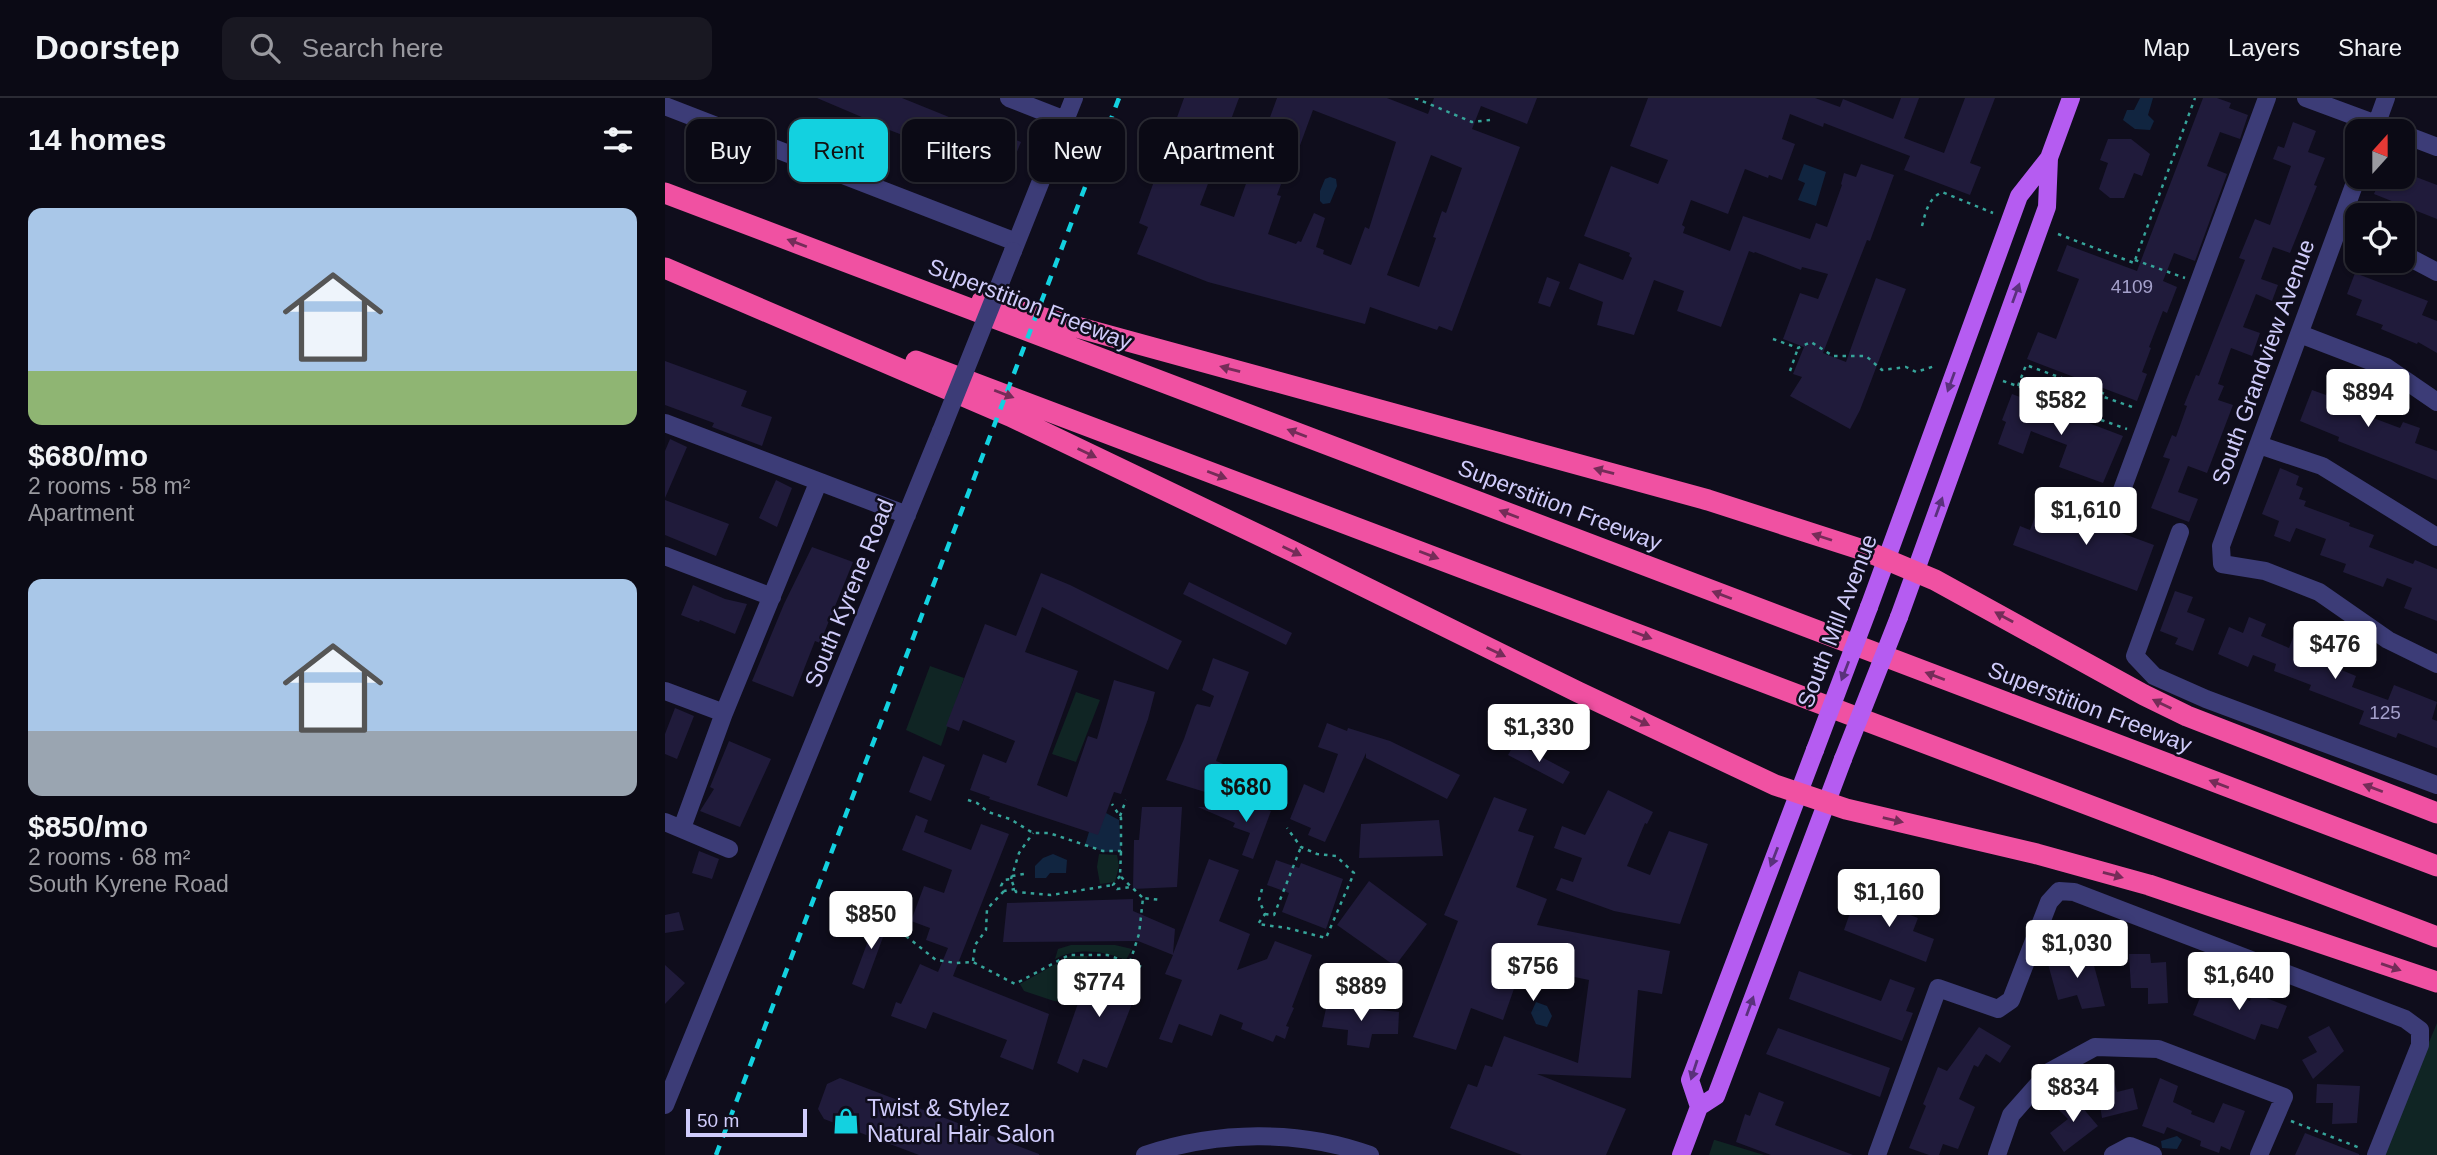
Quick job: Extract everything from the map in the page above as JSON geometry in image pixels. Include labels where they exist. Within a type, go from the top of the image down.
[{"type":"highway","name":"Superstition Freeway","points":[[665,193],[2437,866]]},
{"type":"highway","points":[[665,267],[1010,416],[1775,785],[1826,804],[2037,854],[2149,885],[2437,982]]},
{"type":"highway","points":[[665,267],[2437,937]]},
{"type":"highway","points":[[861,268],[1708,500],[1887,559],[1916,571],[2187,716],[2437,813]]},
{"type":"main road","name":"South Mill Avenue","points":[[1681,1155],[1699,1107],[1716,1096],[1916,571],[2047,207],[2049,158],[2071,98]]},
{"type":"main road","name":"South Mill Avenue","points":[[1699,1107],[1690,1080],[1887,559],[2019,196],[2049,158]]},
{"type":"street","points":[[1009,98],[1062,119]]},
{"type":"street","name":"South Kyrene Road","points":[[1065,119],[1073,98]]},
{"type":"street","points":[[2119,498],[2267,98]]},
{"type":"street","points":[[2306,98],[2354,119]]},
{"type":"street","points":[[2378,119],[2386,98]]},
{"type":"street","points":[[665,106],[1015,246]]},
{"type":"street","points":[[2415,139],[2437,147]]},
{"type":"street","name":"South Kyrene Road","points":[[665,1104],[1040,182]]},
{"type":"street","name":"South Grandview Avenue","points":[[2353,189],[2221,547],[2222,564],[2265,571],[2319,592],[2388,640],[2437,664]]},
{"type":"street","points":[[2339,228],[2345,230]]},
{"type":"street","points":[[2415,260],[2437,272]]},
{"type":"street","points":[[2300,334],[2386,367],[2437,402]]},
{"type":"street","points":[[665,423],[907,515]]},
{"type":"street","points":[[2259,445],[2322,466],[2437,537]]},
{"type":"street","points":[[729,849],[673,825],[724,713],[818,483]]},
{"type":"street","points":[[2180,532],[2135,656],[2154,676],[2206,699],[2437,785]]},
{"type":"street","points":[[665,556],[772,597]]},
{"type":"street","points":[[665,691],[724,713]]},
{"type":"street","points":[[1877,1155],[1938,988],[1998,1009],[2011,1000],[2049,902],[2059,891],[2074,892],[2405,1019],[2420,1030],[2420,1045],[2376,1155]]},
{"type":"street","points":[[1997,1155],[2011,1115],[2049,1072],[2095,1047],[2158,1049],[2284,1097],[2259,1155]]},
{"type":"street","points":[[1145,1155],[1176,1145],[1259,1136],[1304,1138],[1370,1155]]},
{"type":"street","points":[[2113,1155],[2130,1146],[2153,1155]]},
{"type":"path","points":[[1415,98],[1472,122],[1490,120]]},
{"type":"path","points":[[2057,234],[2134,263],[2195,98]]},
{"type":"path","points":[[1922,226],[1927,206],[1934,196],[1942,192],[1993,213]]},
{"type":"path","points":[[2135,260],[2199,283]]},
{"type":"path","points":[[1773,339],[1798,348],[1811,342],[1833,356],[1866,356],[1882,370],[1906,367],[1916,372],[1935,366]]},
{"type":"path","points":[[1790,371],[1798,348]]},
{"type":"path","points":[[2018,386],[2026,365],[2150,414]]},
{"type":"path","points":[[2003,381],[2046,396],[2044,400],[2143,435]]},
{"type":"path","points":[[968,800],[1033,832],[1049,833],[1103,851],[1121,850]]},
{"type":"path","points":[[1033,832],[1019,853],[1012,877],[1016,892],[1051,895],[1113,885],[1120,876],[1120,816],[1126,800]]},
{"type":"path","points":[[1112,804],[1120,816]]},
{"type":"path","points":[[1265,914],[1258,924],[1326,938],[1354,873],[1336,856],[1317,853],[1301,846],[1287,828]]},
{"type":"path","points":[[1265,914],[1274,915],[1301,846]]},
{"type":"path","points":[[1004,891],[1001,886],[1004,880],[1024,874]]},
{"type":"path","points":[[1120,876],[1143,898],[1161,900]]},
{"type":"path","points":[[1113,885],[1117,889],[1131,887]]},
{"type":"path","points":[[973,962],[975,945],[986,930],[987,908],[1004,891],[1015,889]]},
{"type":"path","points":[[1262,889],[1259,900],[1265,914]]},
{"type":"path","points":[[1130,962],[1139,934],[1143,898]]},
{"type":"path","points":[[906,936],[936,960],[973,962],[1015,984],[1069,955],[1107,955],[1145,968]]},
{"type":"path","points":[[2288,1119],[2376,1155]]},
{"type":"green space","points":[[930,666],[964,678],[941,746],[906,730]]},
{"type":"green space","points":[[1076,692],[1100,700],[1076,762],[1052,754]]},
{"type":"green space","points":[[1099,854],[1117,855],[1119,866],[1115,882],[1100,884],[1097,867]]},
{"type":"green space","points":[[1071,945],[1115,945],[1132,949],[1126,960],[1091,952],[1073,953],[1055,959],[1058,949]]},
{"type":"green space","points":[[1070,956],[1088,956],[1073,992],[1065,1002],[1024,991],[1020,984]]},
{"type":"green space","points":[[2437,1023],[2437,1155],[2382,1155]]},
{"type":"green space","points":[[1715,1140],[1764,1155],[1709,1155]]},
{"type":"water","points":[[2140,98],[2153,98],[2148,115],[2154,121],[2150,130],[2135,129],[2123,120],[2127,110],[2134,110]]},
{"type":"water","points":[[1804,164],[1826,172],[1816,206],[1798,200],[1805,183],[1798,180]]},
{"type":"water","points":[[1325,179],[1336,179],[1337,186],[1330,203],[1323,204],[1320,201],[1320,191]]},
{"type":"water","points":[[1106,813],[1119,820],[1121,851],[1105,852],[1085,845],[1089,832]]},
{"type":"water","points":[[1053,854],[1067,860],[1066,873],[1050,873],[1046,878],[1035,878],[1035,866],[1043,858]]},
{"type":"water","points":[[1352,977],[1380,982],[1378,997],[1348,994],[1342,984]]},
{"type":"water","points":[[1536,1002],[1547,1006],[1552,1016],[1547,1027],[1536,1024],[1531,1013]]},
{"type":"water","points":[[2177,1136],[2182,1140],[2177,1149],[2162,1148],[2161,1141]]},
{"type":"building","points":[[817,98],[902,98],[954,119],[902,119],[902,135],[888,129],[888,119],[864,118]]},
{"type":"building","points":[[1184,98],[1239,98],[1231,119],[1176,119]]},
{"type":"building","points":[[1277,98],[1387,98],[1428,114],[1434,98],[1537,98],[1527,124],[1481,106],[1472,129],[1520,147],[1452,331],[1439,326],[1437,330],[1370,307],[1365,324],[1208,282],[1137,254],[1148,227],[1139,223],[1154,182],[1209,182],[1200,205],[1234,217],[1247,182],[1282,182],[1277,195],[1281,196],[1268,234],[1296,244],[1301,242],[1314,213],[1325,218],[1316,247],[1324,250],[1323,254],[1351,265],[1365,227],[1369,229],[1396,142],[1313,110],[1299,148],[1298,119],[1269,119]],"holes":[[[1431,155],[1462,168],[1446,213],[1442,211],[1419,287],[1387,275]]]},
{"type":"building","points":[[1648,98],[1815,98],[1840,107],[1843,99],[1893,119],[1901,98],[1919,98],[1904,138],[1944,153],[1965,98],[1995,98],[1970,163],[1981,167],[1970,195],[1904,170],[1910,156],[1824,123],[1823,127],[1790,114],[1782,139],[1795,144],[1782,180],[1745,169],[1728,214],[1691,200],[1682,225],[1685,227],[1683,233],[1730,251],[1743,216],[1810,239],[1816,223],[1827,227],[1844,173],[1856,177],[1861,164],[1894,175],[1870,241],[1867,240],[1823,353],[1846,362],[1876,278],[1906,289],[1860,410],[1850,429],[1790,396],[1802,377],[1793,374],[1804,347],[1783,339],[1800,293],[1818,299],[1828,274],[1802,267],[1801,270],[1749,251],[1721,327],[1677,311],[1684,291],[1654,280],[1634,335],[1597,325],[1603,302],[1569,289],[1579,263],[1623,280],[1632,258],[1630,253],[1584,236],[1611,166],[1658,184],[1668,160],[1630,146]]},
{"type":"building","points":[[2203,98],[2217,98],[2231,103],[2229,108],[2248,115],[2240,139],[2220,132],[2207,166],[2227,174],[2195,261],[2174,253],[2163,281],[2177,287],[2167,313],[2163,311],[2149,347],[2151,348],[2142,372],[2147,374],[2137,401],[2027,359],[2038,332],[2056,339],[2079,279],[2057,271],[2067,245],[2137,271]]},
{"type":"building","points":[[2293,122],[2316,131],[2308,152],[2325,158],[2314,185],[2317,186],[2290,253],[2273,247],[2261,279],[2278,285],[2272,301],[2256,294],[2243,327],[2260,333],[2252,356],[2231,348],[2218,384],[2224,386],[2218,400],[2233,405],[2207,473],[2188,466],[2178,492],[2198,499],[2189,522],[2151,508],[2170,459],[2163,457],[2172,435],[2176,437],[2187,406],[2184,405],[2196,375],[2199,376],[2245,260],[2239,258],[2255,219],[2270,225],[2291,166],[2273,159],[2278,146],[2284,148]]},
{"type":"building","points":[[2108,139],[2131,139],[2150,154],[2142,176],[2134,173],[2124,198],[2110,198],[2099,189],[2108,163],[2100,160]]},
{"type":"building","points":[[1015,140],[1021,142],[1015,156]]},
{"type":"building","points":[[2415,177],[2437,185],[2437,219],[2415,210],[2415,203],[2397,203],[2374,194],[2376,189],[2415,189]]},
{"type":"building","points":[[2355,273],[2428,301],[2422,315],[2437,321],[2437,353],[2418,342],[2417,344],[2381,329],[2383,325],[2356,315],[2362,300],[2347,294]]},
{"type":"building","points":[[1547,277],[1560,282],[1550,307],[1538,303]]},
{"type":"building","points":[[665,361],[747,391],[741,406],[772,417],[762,446],[712,427],[714,423],[665,405]]},
{"type":"building","points":[[2332,381],[2375,400],[2368,416],[2400,428],[2403,422],[2420,428],[2415,443],[2437,451],[2437,480],[2338,441],[2339,437],[2300,421],[2312,390],[2326,395]]},
{"type":"building","points":[[2012,394],[2123,436],[2103,483],[2059,467],[2067,445],[2031,431],[2023,454],[1998,444],[2006,422],[2002,420]]},
{"type":"building","points":[[670,439],[687,447],[665,498],[665,451]]},
{"type":"building","points":[[2280,468],[2299,476],[2296,485],[2303,488],[2299,499],[2306,501],[2304,506],[2374,535],[2369,547],[2413,564],[2415,560],[2437,569],[2437,621],[2404,608],[2412,588],[2387,578],[2383,587],[2343,572],[2346,564],[2320,555],[2326,539],[2296,528],[2290,542],[2274,536],[2279,521],[2262,514]]},
{"type":"building","points":[[776,480],[792,488],[777,527],[759,518]]},
{"type":"building","points":[[665,500],[729,524],[716,556],[665,535]]},
{"type":"building","points":[[2040,503],[2154,545],[2137,591],[2013,545],[2020,526],[2030,530]]},
{"type":"building","points":[[812,547],[853,562],[820,643],[815,641],[793,697],[752,681],[784,604]]},
{"type":"building","points":[[1041,573],[1182,641],[1168,670],[1042,607],[1025,652],[1078,671],[1037,785],[1067,797],[1088,736],[1097,739],[1114,680],[1155,692],[1121,794],[1114,792],[1098,835],[989,799],[990,797],[970,790],[983,754],[1006,763],[1015,741],[963,720],[959,731],[946,726],[985,624],[1016,636]]},
{"type":"building","points":[[1189,582],[1292,633],[1286,645],[1183,594]]},
{"type":"building","points":[[693,585],[725,599],[747,604],[735,634],[681,615]]},
{"type":"building","points":[[2175,591],[2193,597],[2187,612],[2205,619],[2193,651],[2175,644],[2178,638],[2160,631]]},
{"type":"building","points":[[2249,617],[2266,624],[2261,636],[2289,648],[2297,627],[2320,636],[2317,643],[2345,653],[2339,669],[2356,676],[2352,687],[2388,700],[2394,685],[2437,702],[2432,719],[2437,721],[2437,748],[2398,733],[2396,738],[2359,724],[2364,711],[2309,690],[2311,685],[2274,671],[2276,664],[2253,655],[2248,667],[2218,654],[2229,627],[2243,633]]},
{"type":"building","points":[[1213,658],[1249,672],[1216,761],[1252,775],[1255,768],[1267,773],[1254,807],[1166,780],[1195,707],[1197,704],[1210,707],[1214,696],[1202,690]]},
{"type":"building","points":[[675,708],[694,716],[677,759],[665,754],[665,734]]},
{"type":"building","points":[[1327,723],[1347,731],[1348,728],[1390,741],[1460,775],[1447,799],[1366,758],[1366,753],[1325,842],[1308,835],[1311,828],[1290,819],[1304,784],[1324,793],[1338,754],[1318,747]]},
{"type":"building","points":[[729,741],[771,759],[740,827],[700,811],[714,789],[710,787]]},
{"type":"building","points":[[1515,743],[1570,772],[1563,784],[1508,755]]},
{"type":"building","points":[[923,756],[945,765],[931,801],[909,792]]},
{"type":"building","points":[[1608,790],[1653,812],[1647,824],[1645,823],[1627,866],[1650,875],[1669,831],[1708,844],[1680,924],[1614,911],[1556,890],[1561,878],[1573,882],[1582,858],[1554,848],[1562,826],[1585,835]]},
{"type":"building","points":[[1494,797],[1527,809],[1518,831],[1534,836],[1516,887],[1547,899],[1537,925],[1670,951],[1662,994],[1638,990],[1631,1078],[1537,1074],[1626,1109],[1606,1155],[1522,1155],[1450,1128],[1468,1084],[1477,1087],[1485,1065],[1492,1067],[1504,1036],[1578,1063],[1589,980],[1522,966],[1503,1020],[1471,1008],[1456,1050],[1413,1037],[1458,921],[1444,915]]},
{"type":"building","points":[[1142,807],[1182,807],[1177,887],[1133,889],[1134,840],[1139,840]]},
{"type":"building","points":[[1198,807],[1261,808],[1271,811],[1253,859],[1242,855],[1250,833],[1233,827],[1235,823]]},
{"type":"building","points":[[916,815],[928,820],[924,832],[971,850],[981,824],[1009,834],[953,976],[1049,1014],[1033,1070],[1000,1057],[1007,1040],[933,1012],[926,1029],[891,1016],[896,1002],[901,1004],[920,964],[938,972],[948,948],[926,940],[930,928],[911,921],[924,886],[944,893],[952,870],[902,850]]},
{"type":"building","points":[[1439,820],[1443,856],[1359,858],[1361,824]]},
{"type":"building","points":[[699,851],[719,859],[712,879],[692,873]]},
{"type":"building","points":[[1209,859],[1239,870],[1219,921],[1250,934],[1237,970],[1267,959],[1275,941],[1312,955],[1292,1007],[1294,1008],[1286,1026],[1289,1027],[1285,1039],[1276,1035],[1273,1042],[1241,1029],[1243,1023],[1220,1014],[1212,1036],[1179,1024],[1172,1043],[1159,1039],[1182,980],[1165,974],[1173,955],[1138,941],[1003,942],[1007,903],[1133,899],[1133,911],[1175,929],[1173,954]]},
{"type":"building","points":[[1276,860],[1299,868],[1301,863],[1343,879],[1326,929],[1282,912],[1289,893],[1267,885]]},
{"type":"building","points":[[1369,881],[1427,924],[1395,966],[1337,925]]},
{"type":"building","points":[[1860,896],[1918,918],[1913,931],[1934,939],[1926,962],[1844,930],[1851,910],[1855,911]]},
{"type":"building","points":[[679,912],[684,930],[665,933],[665,915]]},
{"type":"building","points":[[878,914],[890,918],[864,989],[852,984]]},
{"type":"building","points":[[2090,951],[2105,1006],[2082,1009],[2077,995],[2058,1000],[2048,964]]},
{"type":"building","points":[[2129,954],[2150,954],[2151,963],[2166,962],[2168,1003],[2148,1004],[2148,988],[2131,988]]},
{"type":"building","points":[[1103,959],[1126,968],[1123,976],[1140,983],[1107,1068],[1083,1059],[1078,1073],[1057,1063],[1082,992],[1090,994]]},
{"type":"building","points":[[665,965],[685,983],[665,1004]]},
{"type":"building","points":[[1799,971],[1881,1001],[1890,979],[1915,988],[1906,1011],[1913,1013],[1902,1041],[1789,999]]},
{"type":"building","points":[[2205,985],[2250,1001],[2253,993],[2287,1006],[2278,1029],[2261,1024],[2255,1040],[2193,1015]]},
{"type":"building","points":[[1327,1004],[1399,1012],[1398,1034],[1372,1034],[1369,1048],[1347,1045],[1348,1030],[1322,1027]]},
{"type":"building","points":[[2329,1026],[2344,1051],[2313,1079],[2302,1060],[2317,1052],[2308,1037]]},
{"type":"building","points":[[1979,1027],[2011,1046],[2000,1063],[1986,1054],[1978,1067],[1974,1065],[1959,1099],[1975,1107],[1958,1149],[1943,1144],[1939,1155],[1929,1155],[1909,1148],[1938,1067],[1947,1071]]},
{"type":"building","points":[[1778,1028],[1890,1068],[1880,1097],[1766,1054]]},
{"type":"building","points":[[2113,1076],[2117,1092],[2133,1088],[2138,1109],[2102,1118],[2096,1080]]},
{"type":"building","points":[[840,1078],[1039,1155],[919,1155],[824,1119],[818,1109],[827,1084]]},
{"type":"building","points":[[2160,1078],[2178,1086],[2173,1102],[2192,1111],[2191,1114],[2214,1123],[2223,1103],[2245,1111],[2230,1150],[2221,1146],[2219,1153],[2200,1146],[2201,1141],[2167,1127],[2164,1134],[2142,1126]]},
{"type":"building","points":[[2317,1084],[2360,1086],[2357,1123],[2332,1124],[2333,1103],[2316,1103]]},
{"type":"building","points":[[1759,1092],[1784,1102],[1775,1125],[1853,1155],[1771,1155],[1736,1142],[1745,1114],[1750,1116]]},
{"type":"building","points":[[2071,1094],[2098,1126],[2064,1152],[2050,1133],[2068,1119],[2056,1107]]},
{"type":"building","points":[[2305,1133],[2359,1154],[2359,1155],[2295,1155]]},
{"type":"railway","points":[[716,1155],[1119,98]]},
{"type":"place","name":"Twist & Stylez Natural Hair Salon","points":[[846,1121]]}]
